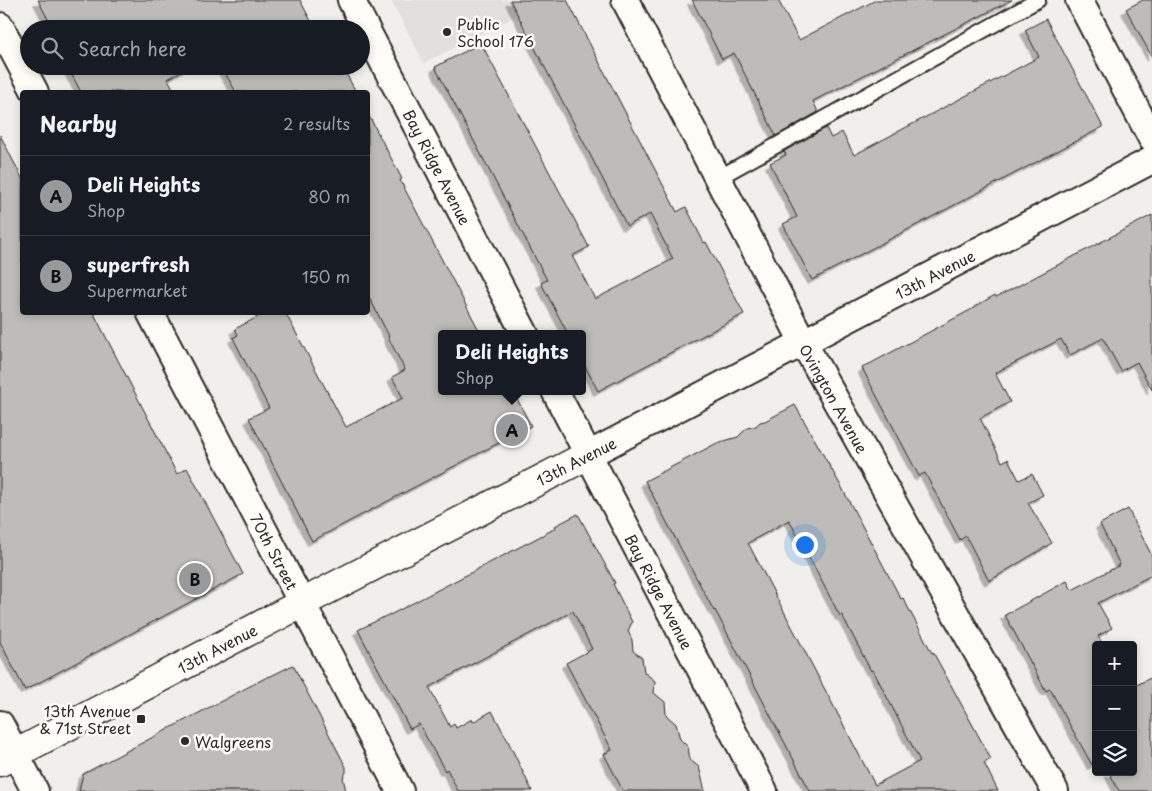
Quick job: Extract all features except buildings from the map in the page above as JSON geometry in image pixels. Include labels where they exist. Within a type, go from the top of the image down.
[{"type":"main road","name":"13th Avenue","points":[[8,758],[588,455]]},
{"type":"street","name":"Bay Ridge Avenue","points":[[350,0],[360,20]]},
{"type":"street","name":"Ovington Avenue","points":[[625,0],[803,342],[1055,791]]},
{"type":"street","points":[[1079,0],[1152,140]]},
{"type":"street","points":[[0,26],[20,64]]},
{"type":"street","name":"Bay Ridge Avenue","points":[[370,38],[523,330]]},
{"type":"street","points":[[26,75],[34,90]]},
{"type":"street","name":"13th Avenue","points":[[588,455],[1152,160]]},
{"type":"street","name":"70th Street","points":[[152,315],[400,791]]},
{"type":"street","name":"Bay Ridge Avenue","points":[[557,395],[764,791]]},
{"type":"street","points":[[0,724],[8,758],[34,791]]},
{"type":"lane","points":[[718,178],[1038,0]]},
{"type":"shaded area","name":"Public School 176","points":[[391,0],[547,0],[424,63]]},
{"type":"place","name":"Public School 176","points":[[447,32]]},
{"type":"place","name":"Deli Heights","points":[[512,430]]},
{"type":"place","name":"superfresh","points":[[195,579]]},
{"type":"place","name":"13th Avenue & 71st Street","points":[[141,719]]},
{"type":"place","name":"Walgreens","points":[[185,741]]}]
